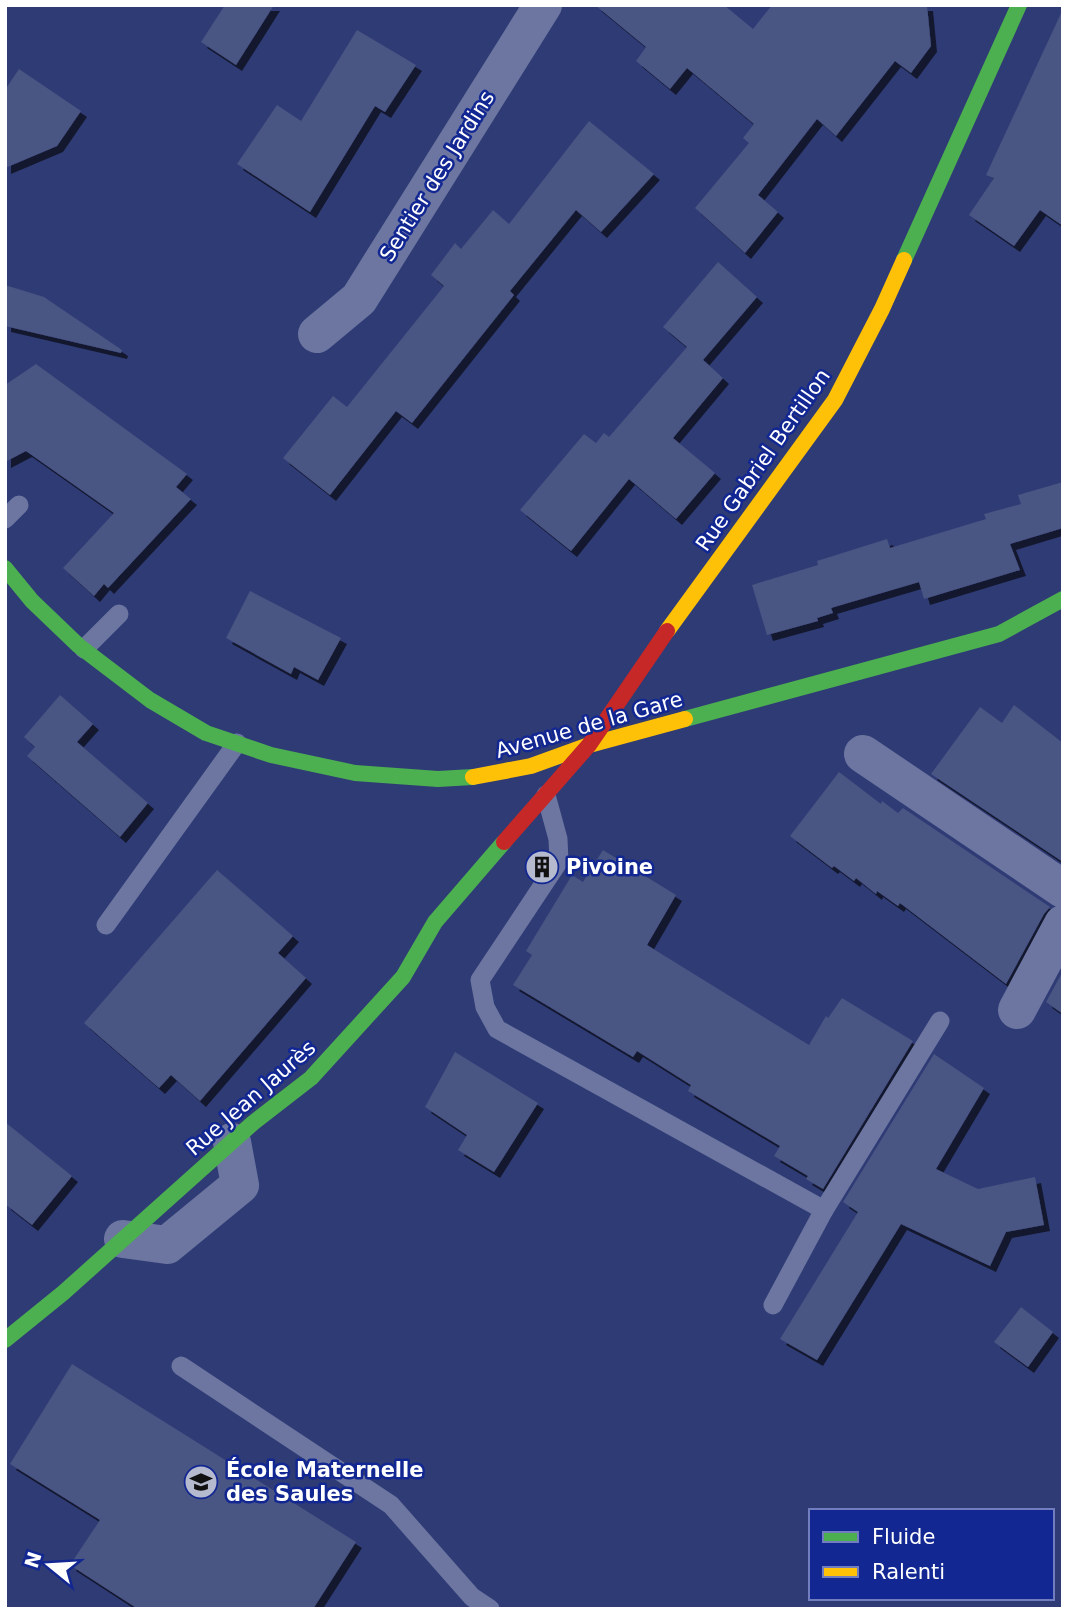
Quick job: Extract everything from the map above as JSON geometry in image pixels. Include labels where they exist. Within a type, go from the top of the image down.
[{"type":"main road","name":"Rue Gabriel Bertillon","points":[[546,795],[589,745],[651,654],[835,400],[882,309],[1019,5]]},
{"type":"main road","name":"Avenue de la Gare","points":[[5,568],[32,601],[84,649],[150,700],[206,733],[271,755],[355,773],[438,779],[478,777],[531,766],[589,745],[999,634],[1063,599]]},
{"type":"main road","name":"Rue Jean Jaurès","points":[[232,1142],[312,1078],[385,998],[403,977],[435,922],[546,795]]},
{"type":"main road","points":[[5,1340],[123,1239]]},
{"type":"street","name":"Sentier des Jardins","points":[[317,334],[359,299],[543,5]]},
{"type":"street","points":[[863,754],[1063,890]]},
{"type":"street","points":[[1017,1010],[1063,924]]},
{"type":"street","points":[[123,1239],[167,1245],[240,1185],[232,1142]]},
{"type":"lane","points":[[5,519],[19,505]]},
{"type":"lane","points":[[84,649],[119,614]]},
{"type":"lane","points":[[106,925],[237,743]]},
{"type":"lane","points":[[546,795],[558,839],[559,861],[480,981],[485,1007],[497,1029],[824,1210]]},
{"type":"lane","points":[[773,1305],[824,1210],[940,1021]]},
{"type":"lane","points":[[181,1366],[391,1505],[472,1597],[490,1609]]},
{"type":"building","points":[[225,5],[274,5],[236,65],[201,42]]},
{"type":"building","points":[[595,5],[724,5],[753,29],[772,5],[927,5],[931,46],[911,73],[895,61],[836,136],[817,119],[758,195],[778,212],[745,253],[695,208],[749,143],[743,138],[754,124],[687,68],[670,89],[636,61],[646,47]]},
{"type":"building","points":[[1063,9],[1063,226],[1040,210],[1014,246],[969,215],[994,178],[986,175]]},
{"type":"building","points":[[357,30],[416,65],[385,112],[375,106],[310,212],[237,164],[277,105],[301,121]]},
{"type":"building","points":[[19,69],[81,111],[57,146],[5,168],[5,90]]},
{"type":"building","points":[[589,121],[654,174],[601,232],[576,210],[510,291],[514,295],[412,423],[396,411],[330,495],[283,458],[333,396],[347,407],[444,286],[431,275],[455,243],[461,249],[493,210],[509,224]]},
{"type":"building","points":[[718,262],[757,297],[703,360],[723,378],[673,438],[715,473],[676,519],[629,479],[571,551],[520,510],[584,434],[596,443],[604,433],[609,437],[687,347],[663,327]]},
{"type":"building","points":[[5,285],[44,297],[122,350],[121,353],[5,326]]},
{"type":"building","points":[[36,364],[187,474],[176,487],[191,499],[108,588],[104,584],[94,596],[63,568],[114,513],[26,451],[5,462],[5,385]]},
{"type":"building","points":[[1063,482],[1063,528],[1010,544],[1020,570],[924,599],[919,582],[831,608],[833,613],[817,618],[818,621],[767,635],[752,585],[818,565],[817,561],[887,539],[890,548],[986,519],[984,514],[1021,504],[1018,495]]},
{"type":"building","points":[[250,591],[341,638],[318,680],[294,667],[291,674],[226,638]]},
{"type":"building","points":[[60,695],[93,724],[77,742],[148,803],[120,837],[27,756],[35,747],[24,737]]},
{"type":"building","points":[[1014,705],[1063,743],[1063,862],[931,774],[980,707],[1002,723]]},
{"type":"building","points":[[839,772],[881,804],[882,801],[898,813],[903,808],[1050,907],[1006,984],[900,903],[898,906],[877,891],[876,894],[856,878],[854,881],[834,866],[832,868],[790,836]]},
{"type":"building","points":[[603,850],[676,895],[647,945],[809,1045],[826,1016],[828,1018],[842,998],[913,1041],[823,1189],[806,1179],[808,1176],[774,1156],[780,1146],[688,1091],[691,1085],[637,1051],[633,1057],[513,985],[532,955],[526,951],[572,875],[583,882]]},
{"type":"building","points":[[217,870],[293,936],[278,953],[306,978],[200,1101],[171,1075],[159,1088],[84,1023]]},
{"type":"building","points":[[1063,971],[1063,1014],[1046,1002]]},
{"type":"building","points":[[455,1052],[538,1103],[494,1172],[458,1150],[467,1135],[425,1107]]},
{"type":"building","points":[[934,1054],[984,1088],[936,1169],[978,1189],[1035,1177],[1044,1225],[1006,1232],[990,1266],[901,1224],[817,1360],[780,1339],[858,1212],[843,1202]]},
{"type":"building","points":[[5,1122],[72,1176],[32,1225],[5,1204]]},
{"type":"building","points":[[1021,1307],[1053,1332],[1028,1367],[994,1342]]},
{"type":"building","name":"École Maternelle des Saules","points":[[72,1364],[356,1542],[313,1609],[138,1609],[70,1565],[100,1520],[10,1464]]},
{"type":"traffic: fast","points":[[904,260],[1019,5]]},
{"type":"traffic: fast","points":[[5,568],[32,601],[79,646],[150,700],[206,733],[271,755],[355,773],[438,779],[473,777]]},
{"type":"traffic: fast","points":[[685,719],[999,634],[1063,599]]},
{"type":"traffic: fast","points":[[5,1340],[63,1293],[253,1123],[311,1078],[403,977],[435,922],[504,842]]},
{"type":"traffic: slow","points":[[667,631],[835,400],[904,260]]},
{"type":"traffic: slow","points":[[473,777],[531,766],[589,745],[685,719]]},
{"type":"traffic: jam","points":[[504,842],[589,745],[667,631]]},
{"type":"place","name":"Pivoine","points":[[542,867]]},
{"type":"place","name":"École Maternelle des Saules","points":[[201,1482]]}]
